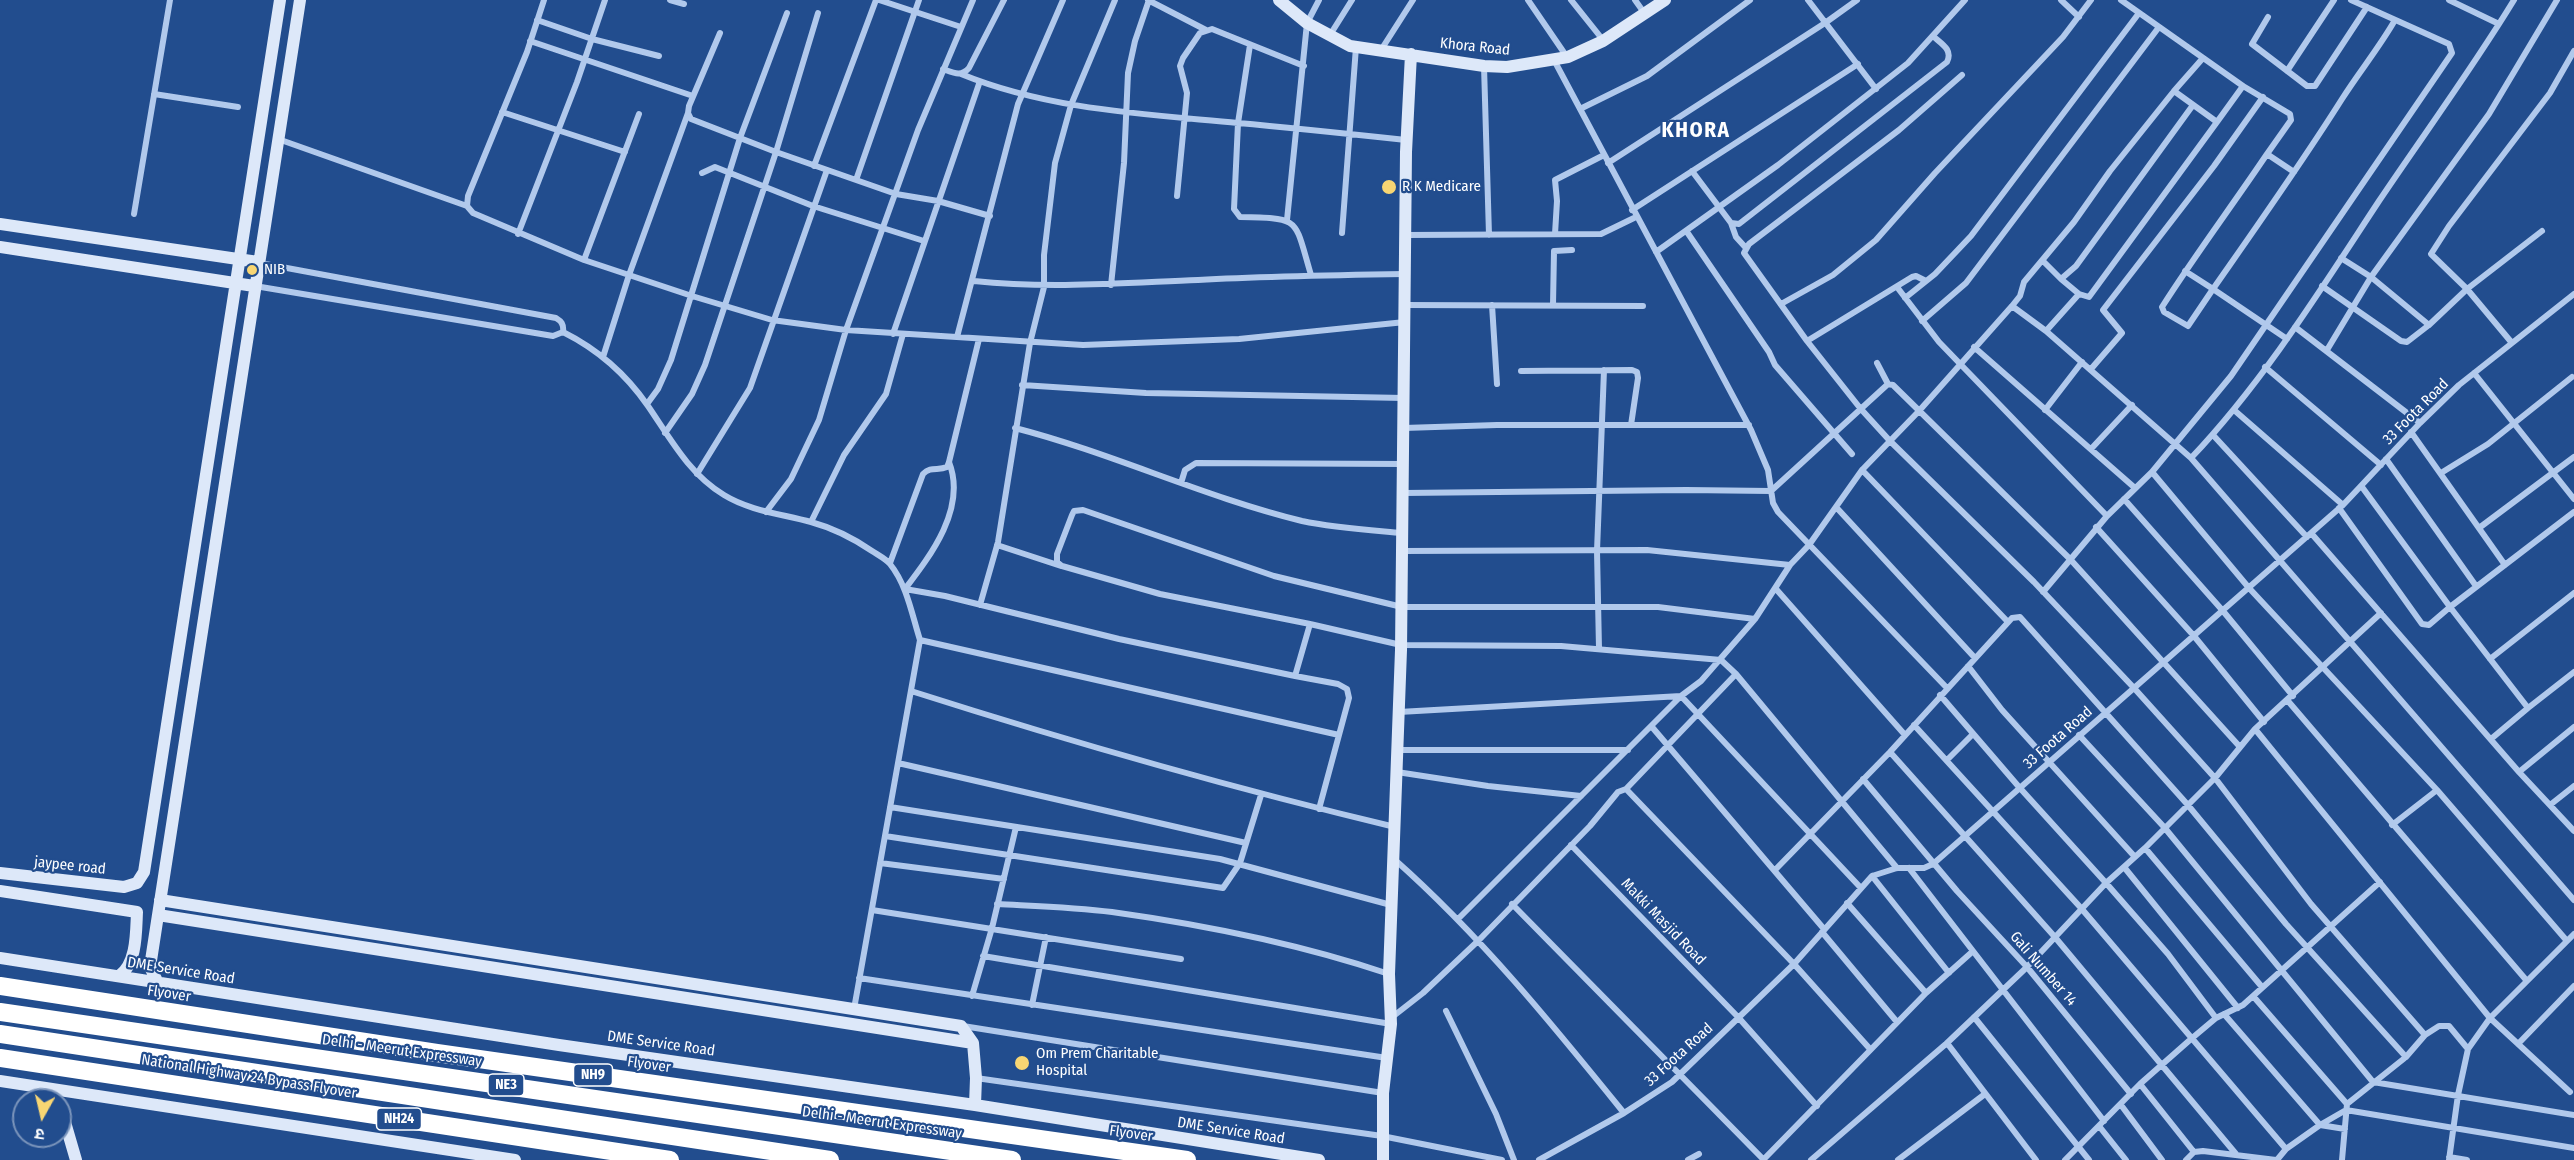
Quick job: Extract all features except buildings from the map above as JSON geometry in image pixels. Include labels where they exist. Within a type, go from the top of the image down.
[{"type":"highway","name":"Flyover","points":[[0,986],[437,1053],[1188,1160]]},
{"type":"highway","name":"Delhi - Meerut Expressway","points":[[0,1012],[1011,1160]]},
{"type":"highway","name":"NE3","points":[[0,1034],[830,1160]]},
{"type":"highway","name":"National Highway 24 Bypass Flyover","points":[[0,1058],[670,1160]]},
{"type":"street","points":[[134,214],[170,0]]},
{"type":"street","points":[[236,283],[280,0]]},
{"type":"street","points":[[158,983],[150,967],[300,0]]},
{"type":"street","points":[[467,206],[468,196],[544,0]]},
{"type":"street","points":[[518,234],[559,130],[605,0]]},
{"type":"street","points":[[670,0],[684,4]]},
{"type":"street","points":[[814,166],[877,0],[961,27]]},
{"type":"street","points":[[856,180],[920,0]]},
{"type":"street","points":[[766,512],[790,479],[804,452],[832,381],[846,330],[883,228],[943,69],[973,0]]},
{"type":"street","points":[[961,74],[969,68],[1004,0]]},
{"type":"street","points":[[957,337],[974,281],[1007,140],[1022,94],[1064,0]]},
{"type":"street","points":[[980,605],[997,545],[1008,490],[1022,385],[1044,287],[1044,255],[1055,163],[1071,105],[1115,0]]},
{"type":"street","points":[[1111,285],[1121,195],[1128,73],[1148,0],[1206,30]]},
{"type":"street","points":[[1287,220],[1307,23],[1319,0]]},
{"type":"street","points":[[1330,36],[1352,0]]},
{"type":"street","points":[[1381,50],[1413,0]]},
{"type":"street","points":[[1528,0],[1568,57]]},
{"type":"street","points":[[1571,0],[1603,41]]},
{"type":"street","points":[[1635,0],[1646,14]]},
{"type":"street","name":"Khora Road","points":[[1285,2],[1307,23],[1356,47],[1484,66],[1508,67],[1568,57],[1603,41],[1665,0]]},
{"type":"street","points":[[1580,109],[1647,76],[1750,0]]},
{"type":"street","points":[[1808,0],[1876,89]]},
{"type":"street","points":[[1608,163],[1857,0]]},
{"type":"street","points":[[1656,252],[1719,209],[1908,63],[1934,37],[1965,0]]},
{"type":"street","points":[[2061,0],[2079,17]]},
{"type":"street","points":[[1781,304],[1833,275],[1876,240],[2079,17],[2091,0]]},
{"type":"street","points":[[2121,0],[2243,86],[2286,111],[2292,117],[2162,307],[2164,312],[2188,326],[2341,100],[2380,48],[2395,20]]},
{"type":"street","points":[[2287,70],[2334,0]]},
{"type":"street","points":[[2043,592],[2096,527],[2152,472],[2231,376],[2452,53],[2449,44],[2351,0]]},
{"type":"street","points":[[2448,0],[2499,24]]},
{"type":"street","points":[[2191,458],[2234,410],[2287,339],[2514,0]]},
{"type":"street","points":[[2327,350],[2371,277],[2488,114],[2557,0]]},
{"type":"street","points":[[2268,17],[2252,44],[2307,86],[2315,86],[2367,7]]},
{"type":"street","points":[[647,404],[665,376],[740,138],[787,13]]},
{"type":"street","points":[[665,433],[692,394],[765,186],[818,13]]},
{"type":"street","points":[[1905,298],[1935,274],[1971,236],[2139,13]]},
{"type":"street","points":[[537,20],[592,39],[659,56]]},
{"type":"street","points":[[1922,321],[1947,301],[1977,268],[2159,27]]},
{"type":"street","points":[[1177,196],[1187,85],[1180,66],[1194,41],[1206,30],[1212,29],[1304,66]]},
{"type":"street","points":[[603,357],[628,275],[693,96],[720,33]]},
{"type":"street","points":[[1731,223],[1739,224],[1947,62],[1950,57],[1948,51],[1934,37]]},
{"type":"street","points":[[530,41],[693,96]]},
{"type":"street","points":[[1250,45],[1238,123],[1236,214],[1240,217],[1287,220],[1297,230],[1311,275]]},
{"type":"street","points":[[1342,233],[1356,47]]},
{"type":"street","points":[[2512,343],[2467,289],[2434,259],[2432,251],[2448,226],[2550,93],[2574,51]]},
{"type":"street","points":[[1383,1160],[1383,1093],[1391,1022],[1389,974],[1402,607],[1407,140],[1411,54]]},
{"type":"street","points":[[1458,919],[1681,696],[1701,681],[1721,660],[1755,619],[1790,565],[1809,545],[1862,470],[1919,411],[2012,306],[2021,293],[2023,284],[2174,91],[2203,58]]},
{"type":"street","points":[[1554,60],[1632,210],[1749,425],[1761,451],[1773,503],[1778,512],[1947,688]]},
{"type":"street","points":[[1632,210],[1858,64]]},
{"type":"street","points":[[1484,66],[1489,235]]},
{"type":"street","points":[[943,69],[1022,94],[1071,105],[1184,119],[1407,140]]},
{"type":"street","points":[[1962,75],[1899,130],[1746,248],[1744,253],[1807,341],[1860,408],[1890,441],[2043,592],[2134,688],[2215,778],[2311,904],[2425,1035]]},
{"type":"street","points":[[893,334],[981,81]]},
{"type":"street","points":[[2043,261],[2079,294],[2089,297],[2243,86]]},
{"type":"street","points":[[2174,91],[2217,122]]},
{"type":"street","points":[[154,94],[238,107]]},
{"type":"street","points":[[2091,369],[2122,333],[2103,310],[2214,166],[2263,97]]},
{"type":"street","points":[[2061,279],[2076,266],[2193,105]]},
{"type":"street","points":[[502,112],[625,152]]},
{"type":"street","points":[[687,113],[691,119],[776,152],[896,194],[938,201],[990,216]]},
{"type":"street","points":[[584,260],[639,114]]},
{"type":"street","points":[[278,139],[467,206],[473,213],[518,234],[584,260],[772,320],[846,330],[1030,343],[1147,344],[1239,339],[1405,322]]},
{"type":"street","points":[[2267,154],[2294,172]]},
{"type":"street","points":[[1555,234],[1557,201],[1555,180],[1604,155]]},
{"type":"street","points":[[702,173],[715,167],[813,206],[924,241]]},
{"type":"street","points":[[697,474],[750,388],[772,320],[827,170]]},
{"type":"street","points":[[1692,171],[1731,223],[1736,237],[1746,248]]},
{"type":"street","points":[[1406,235],[1601,234],[1636,217]]},
{"type":"street","points":[[0,224],[258,262],[556,318],[561,321],[563,332]]},
{"type":"street","points":[[2322,286],[2401,341],[2412,339],[2467,289],[2542,231]]},
{"type":"street","points":[[1687,232],[1769,352],[1775,365],[1852,454]]},
{"type":"street","points":[[0,247],[236,283],[553,336],[563,332],[587,344],[619,370],[647,404],[665,433],[697,474],[724,496],[766,512],[812,522],[851,537],[890,563],[905,589],[920,640],[854,1010]]},
{"type":"street","points":[[1553,305],[1554,251],[1572,250]]},
{"type":"street","points":[[2341,258],[2371,277],[2429,325]]},
{"type":"street","points":[[2185,271],[2287,339]]},
{"type":"street","points":[[974,281],[1044,287],[1311,275],[1405,274]]},
{"type":"street","points":[[1807,341],[1912,277],[1916,276],[1926,281]]},
{"type":"street","name":"jaypee road","points":[[0,873],[124,887],[137,883],[144,872],[236,283]]},
{"type":"street","points":[[1897,287],[1939,342],[2107,516]]},
{"type":"street","points":[[2046,331],[2079,294]]},
{"type":"street","name":"33 Foota Road","points":[[1539,1160],[1657,1093],[1681,1073],[1794,964],[1872,876],[1897,868],[1924,868],[1933,864],[2341,507],[2411,432],[2474,373],[2574,294]]},
{"type":"street","points":[[1405,305],[1643,306]]},
{"type":"street","points":[[1492,305],[1497,384]]},
{"type":"street","points":[[2012,306],[2046,331],[2177,443],[2280,562],[2351,639],[2574,900]]},
{"type":"street","points":[[2295,327],[2420,423]]},
{"type":"street","points":[[812,522],[844,455],[886,394],[903,334]]},
{"type":"street","points":[[890,563],[923,474],[932,468],[942,470],[949,462],[979,339]]},
{"type":"street","points":[[1974,347],[2135,488]]},
{"type":"street","points":[[2045,410],[2082,362]]},
{"type":"street","points":[[1877,363],[1888,384],[1893,385],[2070,559],[2240,747]]},
{"type":"street","points":[[2265,367],[2383,462],[2476,586]]},
{"type":"street","points":[[1599,649],[1597,550],[1604,370]]},
{"type":"street","points":[[1521,371],[1632,370],[1637,372],[1631,425]]},
{"type":"street","points":[[2474,373],[2574,499]]},
{"type":"street","points":[[2440,474],[2464,460],[2514,424],[2572,377]]},
{"type":"street","points":[[1403,493],[1771,491],[1888,384]]},
{"type":"street","points":[[1022,385],[1146,393],[1404,398]]},
{"type":"street","points":[[2091,449],[2132,405]]},
{"type":"street","points":[[2234,410],[2341,507],[2421,624],[2429,625],[2476,586],[2574,512]]},
{"type":"street","points":[[1404,428],[1749,425]]},
{"type":"street","points":[[1015,428],[1106,454],[1181,483],[1302,521],[1337,527],[1403,533]]},
{"type":"street","points":[[2411,432],[2505,565]]},
{"type":"street","points":[[2213,435],[2381,613],[2519,772],[2574,831]]},
{"type":"street","points":[[2479,528],[2574,457]]},
{"type":"street","points":[[905,589],[936,545],[946,524],[956,484],[949,462]]},
{"type":"street","points":[[1181,483],[1185,470],[1196,463],[1404,464]]},
{"type":"street","points":[[1862,470],[2008,622]]},
{"type":"street","points":[[2152,472],[2249,588],[2437,790],[2567,941]]},
{"type":"street","points":[[2361,487],[2528,708]]},
{"type":"street","points":[[2124,499],[2223,611],[2392,825],[2527,981]]},
{"type":"street","points":[[1836,507],[1975,658]]},
{"type":"street","points":[[1062,566],[1057,562],[1057,554],[1072,515],[1078,510],[1083,510],[1274,576],[1402,607],[1658,607],[1755,619]]},
{"type":"street","points":[[2096,527],[2194,636],[2264,722]]},
{"type":"street","points":[[997,545],[1160,594],[1401,645],[1599,649],[1721,660],[1736,674],[1897,868]]},
{"type":"street","points":[[1402,551],[1647,550],[1790,565]]},
{"type":"street","points":[[905,589],[1119,639],[1338,684],[1347,689],[1349,698],[1319,809]]},
{"type":"street","points":[[1776,589],[1905,735]]},
{"type":"street","points":[[2490,659],[2574,593]]},
{"type":"street","points":[[1811,1160],[1947,1043],[2027,967],[2081,908],[2215,778],[2255,729],[2381,613]]},
{"type":"street","points":[[1775,870],[1890,752],[2008,622],[2016,616],[2023,618],[2187,804],[2307,947],[2406,1057]]},
{"type":"street","points":[[1295,676],[1310,624]]},
{"type":"street","points":[[920,640],[1339,735]]},
{"type":"street","points":[[1968,666],[2002,710],[2135,857]]},
{"type":"street","points":[[2491,739],[2574,672]]},
{"type":"street","points":[[1391,1022],[1479,940],[1590,826],[1618,792],[1626,789],[1736,674]]},
{"type":"street","points":[[911,691],[1128,758],[1261,795],[1395,827]]},
{"type":"street","points":[[1940,695],[2168,954],[2216,1018]]},
{"type":"street","points":[[1399,712],[1681,696],[1860,887]]},
{"type":"street","points":[[1914,725],[2081,908],[2286,1149]]},
{"type":"street","points":[[1652,727],[1775,870],[1897,1022]]},
{"type":"street","points":[[2519,772],[2574,727]]},
{"type":"street","points":[[2255,729],[2490,1018],[2570,1092]]},
{"type":"street","points":[[1947,760],[1973,734]]},
{"type":"street","points":[[2079,735],[2164,827],[2373,1082],[2574,1115]]},
{"type":"street","points":[[1398,750],[1628,750]]},
{"type":"street","points":[[1890,752],[2054,936],[2236,1154]]},
{"type":"street","points":[[898,763],[1246,843]]},
{"type":"street","points":[[1397,772],[1488,786],[1581,796]]},
{"type":"street","name":"Gali Number 14","points":[[1863,779],[1933,864],[2027,967],[2131,1094]]},
{"type":"street","points":[[2550,805],[2574,786]]},
{"type":"street","points":[[1626,789],[1794,964],[1870,1049]]},
{"type":"street","points":[[2392,825],[2437,790]]},
{"type":"street","points":[[885,836],[1223,888],[1228,885],[1240,863],[1261,795]]},
{"type":"street","points":[[890,807],[1153,847],[1240,863],[1392,906]]},
{"type":"street","points":[[972,996],[992,928],[1016,827]]},
{"type":"street","name":"Makki Masjid Road","points":[[1571,845],[1738,1017],[1817,1106]]},
{"type":"street","points":[[2145,848],[2262,987]]},
{"type":"street","points":[[1394,859],[1479,940],[1624,1113]]},
{"type":"street","points":[[880,863],[1004,879]]},
{"type":"street","points":[[2124,867],[2238,1008]]},
{"type":"street","points":[[1909,868],[2102,1123],[2126,1160]]},
{"type":"street","points":[[1872,876],[1949,973]]},
{"type":"street","points":[[2065,1160],[2121,1106],[2140,1084],[2191,1038],[2216,1018],[2238,1008],[2253,996],[2380,882]]},
{"type":"street","points":[[0,891],[137,912],[135,942],[129,964],[126,972],[119,976]]},
{"type":"street","points":[[160,900],[1383,1093]]},
{"type":"street","points":[[1847,903],[1926,993]]},
{"type":"street","points":[[998,904],[1110,912],[1202,927],[1352,961],[1389,974]]},
{"type":"street","points":[[1512,904],[1681,1073],[1764,1160],[1870,1049],[1926,993],[1972,952]]},
{"type":"street","points":[[872,910],[1181,958]]},
{"type":"street","points":[[158,915],[972,1043]]},
{"type":"street","points":[[340,944],[342,929]]},
{"type":"street","points":[[2467,1160],[2449,1159],[2458,1095],[2468,1049],[2490,1018],[2574,934]]},
{"type":"street","points":[[1032,1005],[1046,937]]},
{"type":"street","points":[[983,956],[1391,1022]]},
{"type":"street","name":"DME Service Road","points":[[0,958],[559,1045],[975,1105],[1251,1155],[1318,1160]]},
{"type":"street","points":[[859,978],[1387,1058]]},
{"type":"street","points":[[2518,1044],[2574,986]]},
{"type":"street","points":[[2253,996],[2347,1107],[2574,1148]]},
{"type":"street","points":[[796,1016],[797,1000]]},
{"type":"street","points":[[1446,1011],[1496,1114],[1514,1160]]},
{"type":"street","points":[[2224,1014],[2320,1125],[2346,1129]]},
{"type":"street","points":[[1974,1017],[2089,1160]]},
{"type":"street","points":[[961,1026],[972,1043],[976,1078],[975,1105]]},
{"type":"street","points":[[2186,1160],[2194,1152],[2214,1151],[2276,1160],[2286,1149],[2347,1107],[2373,1082],[2406,1057],[2425,1035],[2439,1026],[2449,1026],[2468,1049]]},
{"type":"street","points":[[1947,1043],[2036,1160]]},
{"type":"street","points":[[976,1078],[1382,1136],[1502,1160]]},
{"type":"street","points":[[0,1081],[28,1088]]},
{"type":"street","points":[[2140,1084],[2194,1152]]},
{"type":"street","points":[[1898,1160],[1985,1094]]},
{"type":"street","points":[[72,1097],[515,1160]]},
{"type":"street","points":[[2121,1106],[2162,1160]]},
{"type":"street","points":[[2342,1160],[2347,1107]]},
{"type":"street","points":[[1688,1160],[1699,1154]]},
{"type":"place","name":"R K Medicare","points":[[1389,187]]},
{"type":"place","name":"NIB","points":[[252,270]]},
{"type":"place","name":"Om Prem Charitable Hospital","points":[[1022,1063]]},
{"type":"district","name":"KHORA","points":[[1696,131]]}]
